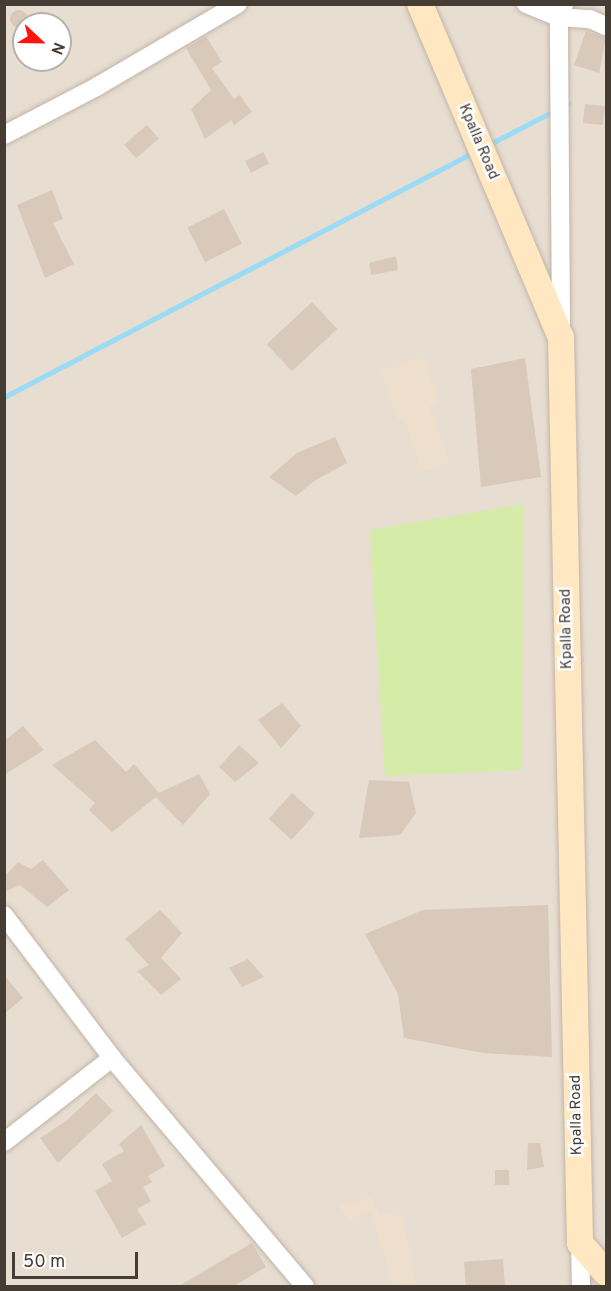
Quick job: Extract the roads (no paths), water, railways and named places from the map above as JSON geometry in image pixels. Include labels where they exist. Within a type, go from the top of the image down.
[{"type":"street","points":[[4,135],[238,4]]},
{"type":"street","name":"Kpalla Road","points":[[420,4],[561,337],[580,1243]]},
{"type":"street","points":[[526,4],[561,11],[606,26]]},
{"type":"street","points":[[561,11],[561,337]]},
{"type":"street","points":[[4,915],[112,1058],[305,1287]]},
{"type":"street","points":[[4,1142],[112,1058]]},
{"type":"street","points":[[580,1243],[606,1272]]},
{"type":"street","points":[[580,1243],[581,1287]]},
{"type":"waterway","points":[[488,145],[569,103]]},
{"type":"waterway","points":[[4,397],[474,152]]}]
